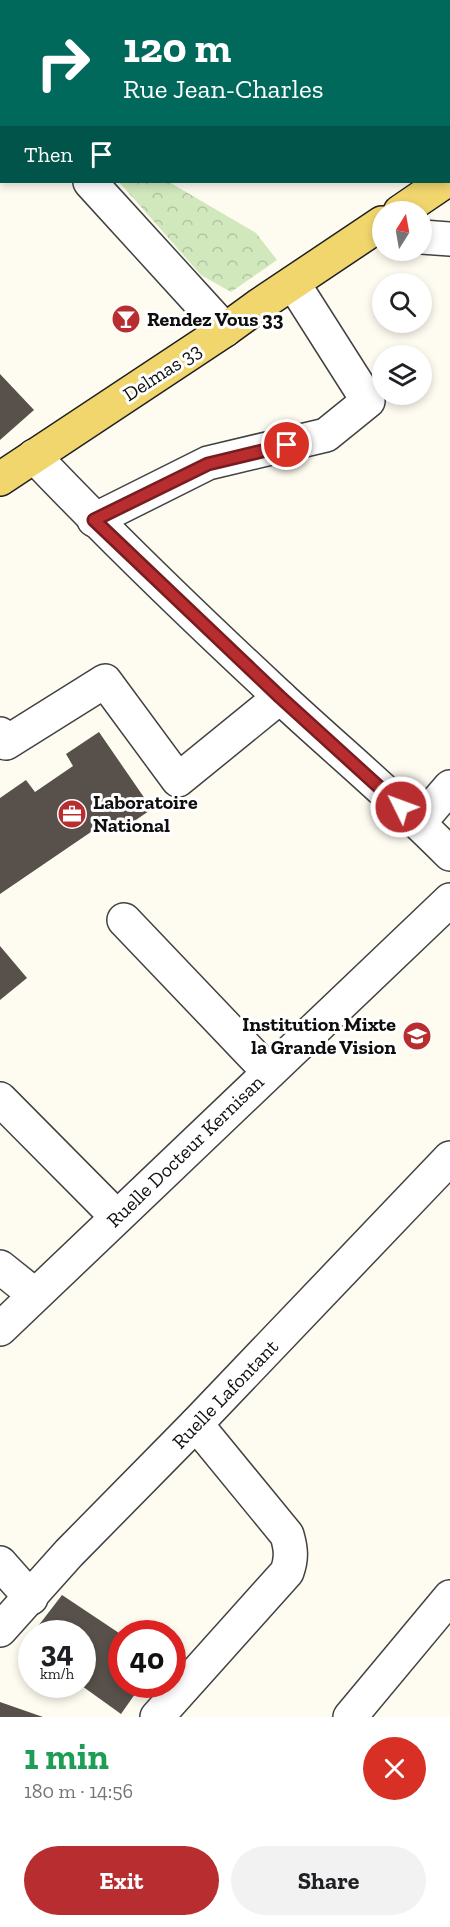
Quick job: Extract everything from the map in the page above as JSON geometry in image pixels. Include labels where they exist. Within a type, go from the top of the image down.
[{"type":"main road","points":[[416,201],[443,183]]},
{"type":"main road","name":"Delmas 33","points":[[0,479],[293,283],[372,234]]},
{"type":"street","points":[[91,183],[225,330]]},
{"type":"street","points":[[432,238],[450,239]]},
{"type":"street","points":[[94,520],[208,464],[326,435],[368,401],[293,283]]},
{"type":"street","points":[[34,456],[94,520],[280,697],[450,854]]},
{"type":"street","points":[[0,734],[6,743],[105,681],[178,780],[280,697]]},
{"type":"street","points":[[419,823],[450,787]]},
{"type":"street","name":"Ruelle Docteur Kernisan","points":[[0,1329],[450,900]]},
{"type":"street","points":[[124,920],[268,1072]]},
{"type":"street","points":[[0,1099],[117,1217]]},
{"type":"street","name":"Ruelle Lafontant","points":[[0,1630],[69,1553],[196,1424],[450,1158]]},
{"type":"street","points":[[0,1267],[35,1295]]},
{"type":"street","points":[[157,1717],[287,1572],[291,1560],[291,1548],[286,1535],[196,1424]]},
{"type":"street","points":[[0,1563],[31,1598]]},
{"type":"street","points":[[350,1717],[450,1597]]},
{"type":"green space","points":[[120,183],[171,183],[256,233],[277,260],[231,292],[201,275]]},
{"type":"building","points":[[0,374],[34,410],[0,440]]},
{"type":"building","name":"Laboratoire National","points":[[99,732],[152,809],[118,832],[110,819],[0,894],[0,798],[26,780],[35,792],[73,766],[66,754]]},
{"type":"building","points":[[0,946],[27,978],[0,1000]]},
{"type":"building","points":[[62,1595],[108,1626],[108,1698],[132,1698],[121,1714],[96,1696],[96,1620],[43,1620]]},
{"type":"building","points":[[0,1702],[43,1717],[0,1717]]},
{"type":"place","name":"Rendez Vous 33","points":[[126,319]]},
{"type":"place","name":"Laboratoire National","points":[[72,814]]},
{"type":"place","name":"Institution Mixte la Grande Vision","points":[[417,1036]]},
{"type":"route","points":[[287,445],[208,464],[94,520],[280,697],[401,807]]}]
